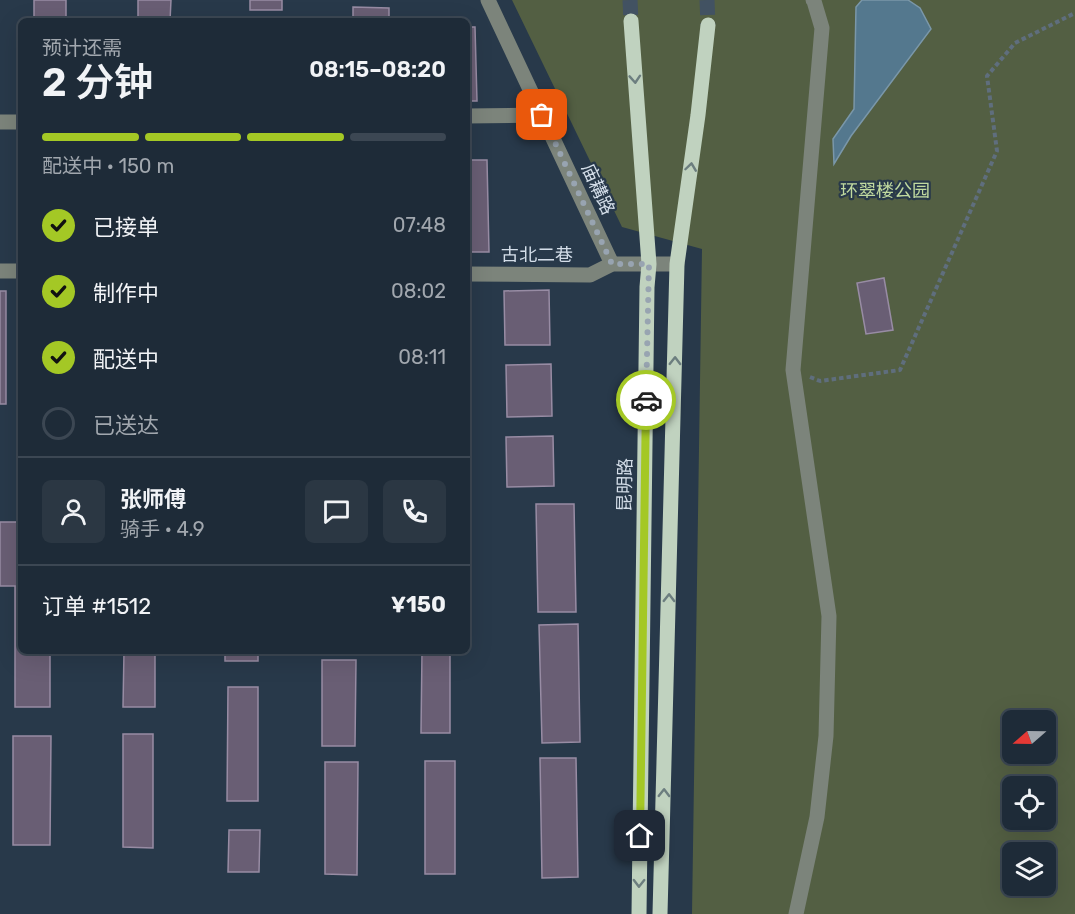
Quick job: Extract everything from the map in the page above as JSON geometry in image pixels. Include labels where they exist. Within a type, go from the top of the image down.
[{"type":"main road","name":"昆明路","points":[[631,21],[649,264],[639,914]]},
{"type":"main road","points":[[660,914],[677,264],[708,25]]},
{"type":"street","name":"庙耩路","points":[[488,0],[612,264]]},
{"type":"street","points":[[796,914],[817,817],[824,760],[829,616],[793,370],[822,28],[813,0]]},
{"type":"street","points":[[470,116],[542,115]]},
{"type":"street","points":[[0,122],[18,122]]},
{"type":"street","name":"古北二巷","points":[[470,274],[590,275],[612,264],[677,264]]},
{"type":"street","points":[[0,271],[18,271]]},
{"type":"path","points":[[793,370],[820,381],[900,370],[997,151],[987,76],[1015,43],[1075,13]]},
{"type":"green space","name":"环翠楼公园","points":[[512,0],[1075,0],[1075,914],[692,914],[702,249],[622,227]]},
{"type":"water","points":[[862,0],[908,0],[920,8],[931,29],[851,136],[834,164],[833,139],[854,109],[856,7]]},
{"type":"building","points":[[34,0],[66,0],[66,18],[34,18]]},
{"type":"building","points":[[138,0],[171,0],[170,18],[138,18]]},
{"type":"building","points":[[250,0],[282,0],[282,10],[250,10]]},
{"type":"building","points":[[353,7],[389,8],[389,18],[353,18]]},
{"type":"building","points":[[470,27],[475,27],[477,101],[470,101]]},
{"type":"building","points":[[470,160],[487,160],[489,252],[470,252]]},
{"type":"building","points":[[884,278],[893,330],[866,334],[857,283]]},
{"type":"building","points":[[549,290],[550,345],[505,345],[504,291]]},
{"type":"building","points":[[0,291],[6,291],[6,404],[0,404]]},
{"type":"building","points":[[551,364],[552,416],[507,417],[506,365]]},
{"type":"building","points":[[18,418],[18,496],[17,496]]},
{"type":"building","points":[[553,436],[554,486],[507,487],[506,437]]},
{"type":"building","points":[[536,504],[574,504],[576,612],[538,612]]},
{"type":"building","points":[[0,522],[18,522],[18,654],[50,654],[50,707],[15,707],[15,586],[0,586]]},
{"type":"building","points":[[578,624],[580,742],[542,743],[539,625]]},
{"type":"building","points":[[124,654],[155,654],[155,707],[123,707]]},
{"type":"building","points":[[225,654],[258,654],[258,661],[225,661]]},
{"type":"building","points":[[422,654],[450,654],[450,733],[421,733]]},
{"type":"building","points":[[322,660],[356,660],[355,746],[322,746]]},
{"type":"building","points":[[228,687],[258,687],[258,801],[227,801]]},
{"type":"building","points":[[123,734],[153,734],[153,848],[123,847]]},
{"type":"building","points":[[13,736],[51,736],[50,845],[13,845]]},
{"type":"building","points":[[540,758],[576,758],[578,877],[542,878]]},
{"type":"building","points":[[425,761],[455,761],[455,874],[425,874]]},
{"type":"building","points":[[325,762],[358,762],[357,875],[325,874]]},
{"type":"building","points":[[229,830],[260,830],[259,872],[228,872]]},
{"type":"tunnel","points":[[630,0],[631,21]]},
{"type":"tunnel","points":[[707,0],[708,25]]},
{"type":"way so far","points":[[542,115],[612,264],[649,264],[646,400]]},
{"type":"route","points":[[640,836],[646,400]]}]
